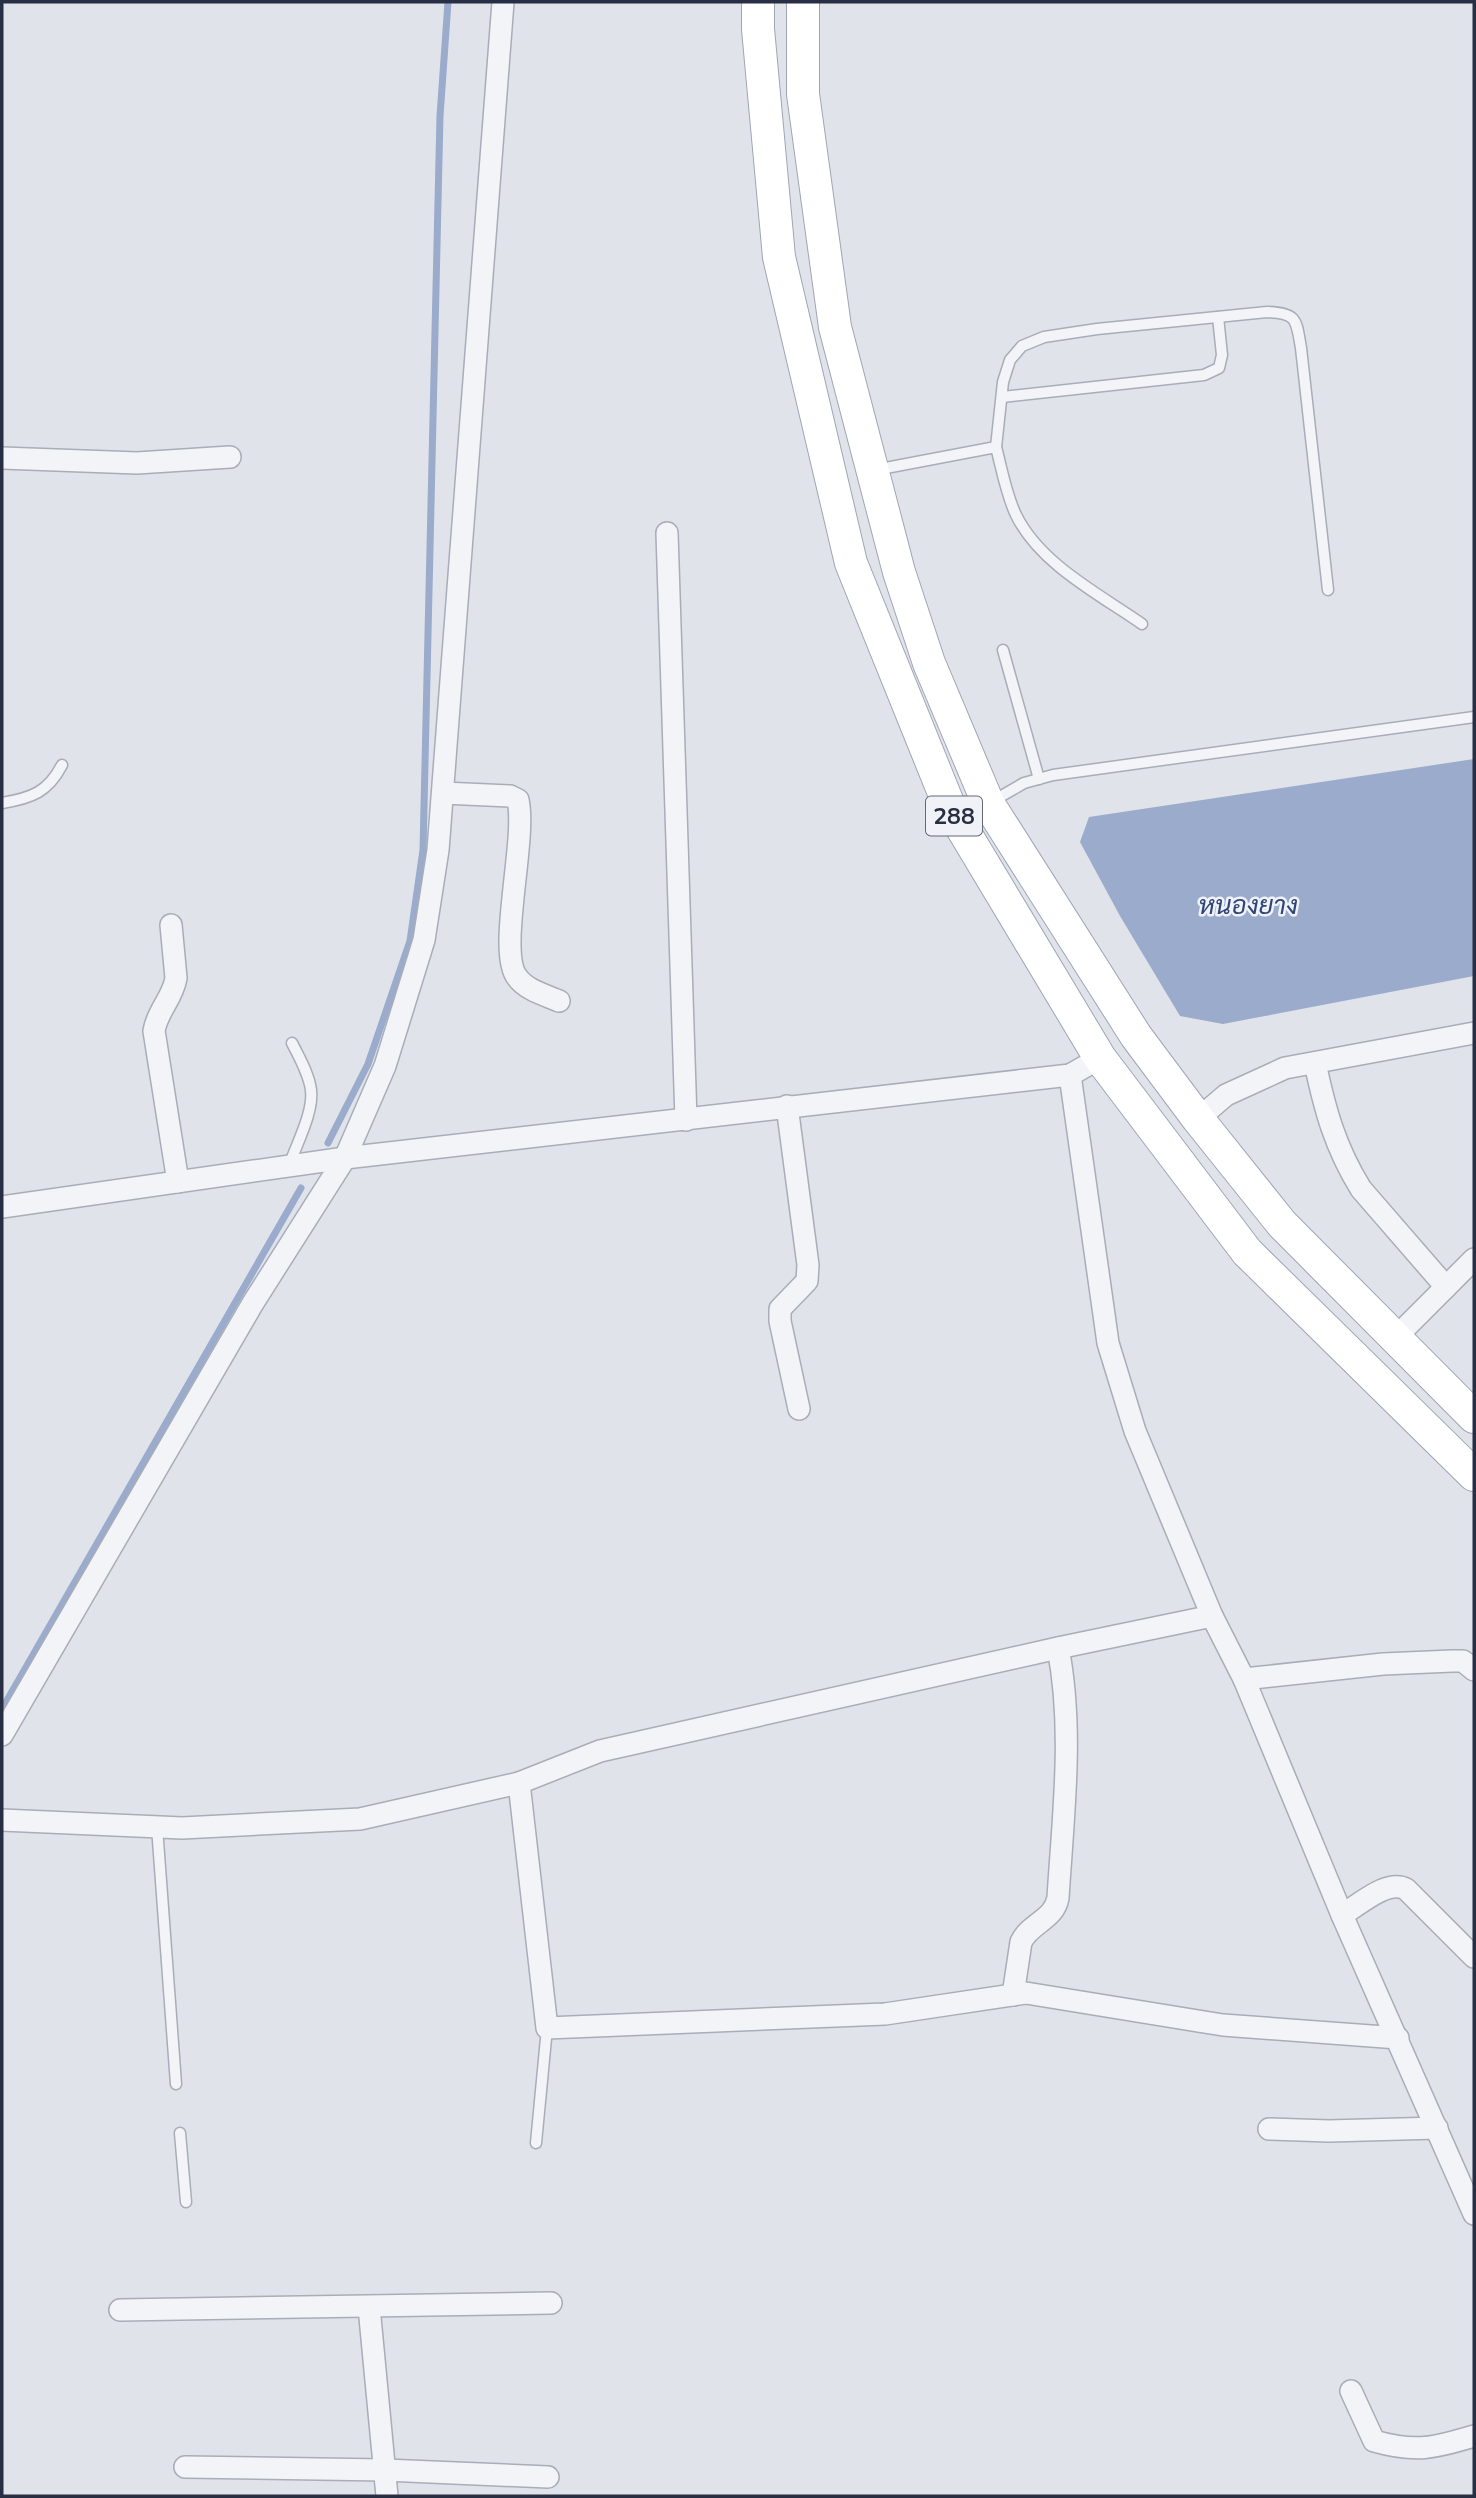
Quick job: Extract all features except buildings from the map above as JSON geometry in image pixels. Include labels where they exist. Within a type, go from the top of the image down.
[{"type":"main road","name":"288","points":[[758,2],[758,29],[779,257],[851,563],[950,808],[1100,1058],[1247,1252],[1474,1475]]},
{"type":"main road","name":"288","points":[[803,2],[803,94],[835,327],[899,572],[929,663],[988,803],[1136,1036],[1198,1119],[1282,1224],[1474,1417]]},
{"type":"street","points":[[2,1735],[253,1303],[345,1157],[385,1066],[424,940],[438,850],[443,793],[503,2]]},
{"type":"street","points":[[2,458],[137,463],[230,457]]},
{"type":"street","points":[[667,533],[686,1120]]},
{"type":"street","points":[[443,793],[510,796],[518,800],[511,966],[523,984],[559,1001]]},
{"type":"street","points":[[171,925],[175,986],[158,1014],[154,1031],[178,1181]]},
{"type":"street","points":[[1198,1119],[1226,1095],[1284,1068],[1474,1033]]},
{"type":"street","points":[[2,1207],[345,1157],[1070,1075],[1100,1058]]},
{"type":"street","points":[[1315,1063],[1328,1120],[1349,1170],[1361,1189],[1446,1287]]},
{"type":"street","points":[[1070,1075],[1108,1343],[1135,1431],[1212,1616],[1244,1679],[1342,1915],[1474,2214]]},
{"type":"street","points":[[787,1106],[807,1281],[780,1309],[780,1321],[799,1409]]},
{"type":"street","points":[[1395,1338],[1474,1259]]},
{"type":"street","points":[[2,1820],[182,1828],[360,1819],[519,1783],[600,1751],[1212,1616]]},
{"type":"street","points":[[1013,1995],[1021,1942],[1025,1934],[1053,1912],[1058,1898],[1066,1740],[1058,1648]]},
{"type":"street","points":[[1244,1679],[1383,1664],[1452,1661],[1463,1661],[1474,1670]]},
{"type":"street","points":[[519,1783],[547,2028],[886,2014],[1026,1993],[1223,2025],[1398,2038]]},
{"type":"street","points":[[1342,1915],[1388,1887],[1401,1886],[1474,1957]]},
{"type":"street","points":[[1269,2129],[1329,2131],[1437,2128]]},
{"type":"street","points":[[120,2311],[551,2303]]},
{"type":"street","points":[[369,2308],[387,2496]]},
{"type":"street","points":[[1351,2391],[1374,2441],[1401,2448],[1436,2447],[1474,2436]]},
{"type":"street","points":[[185,2467],[385,2470],[548,2477]]},
{"type":"lane","points":[[1142,624],[1064,569],[1034,540],[1016,513],[996,447],[1003,382],[1010,360],[1022,346],[1044,337],[1097,329],[1285,312],[1296,322],[1328,590]]},
{"type":"lane","points":[[1002,397],[1205,375],[1219,368],[1222,359],[1218,317]]},
{"type":"lane","points":[[872,471],[996,447]]},
{"type":"lane","points":[[1003,650],[1039,779]]},
{"type":"lane","points":[[988,803],[1024,783],[1053,775],[1474,717]]},
{"type":"lane","points":[[2,803],[37,794],[53,782],[62,765]]},
{"type":"lane","points":[[289,1166],[311,1105],[308,1076],[292,1043]]},
{"type":"lane","points":[[157,1827],[176,2084]]},
{"type":"lane","points":[[536,2143],[547,2028]]},
{"type":"lane","points":[[180,2133],[186,2203]]},
{"type":"water","name":"หนองยาง","points":[[1474,759],[1474,976],[1223,1024],[1180,1016],[1120,916],[1080,842],[1089,817]]},
{"type":"waterway","points":[[328,1143],[368,1064],[410,941],[423,850],[440,116],[448,2]]},
{"type":"waterway","points":[[2,1709],[301,1188]]}]
